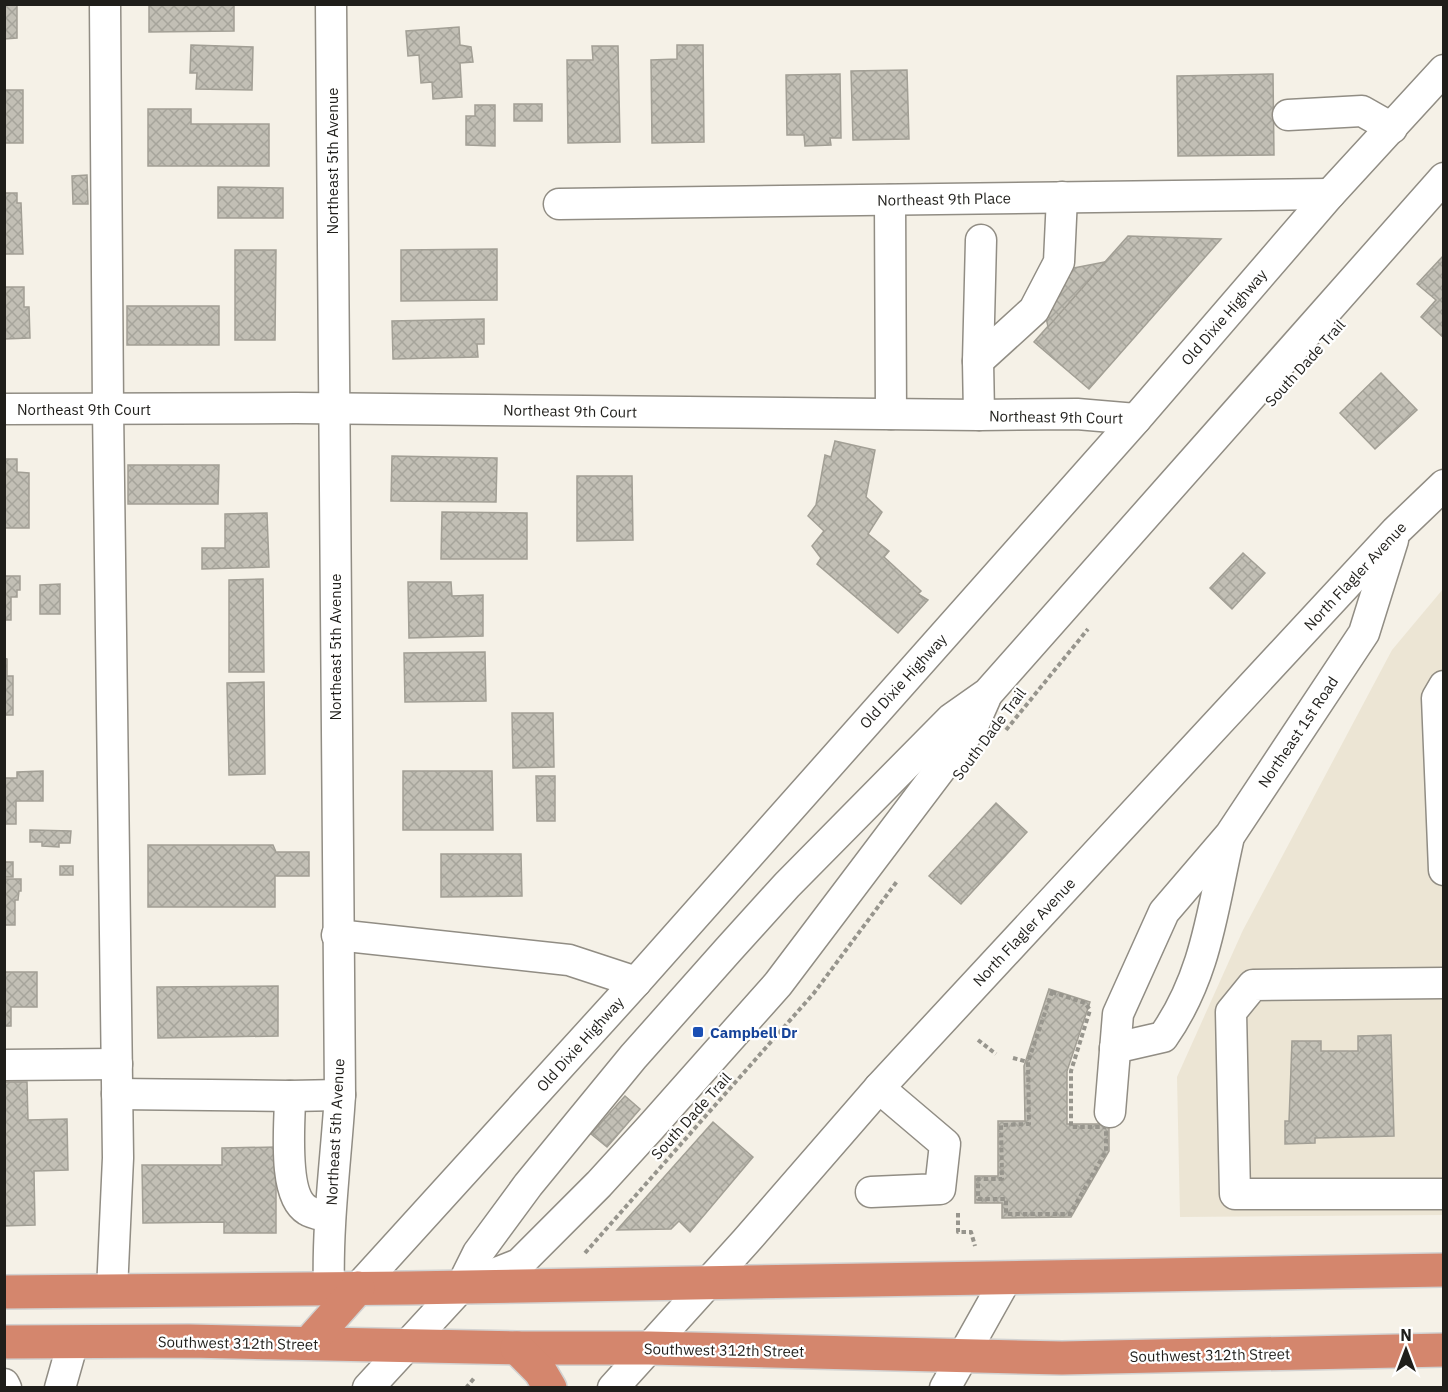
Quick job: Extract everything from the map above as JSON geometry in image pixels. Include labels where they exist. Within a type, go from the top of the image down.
[{"type":"highway","points":[[4,1292],[1006,1279],[1443,1270]]},
{"type":"highway","points":[[309,1343],[343,1288]]},
{"type":"highway","name":"Southwest 312th Street","points":[[4,1342],[309,1343],[517,1348],[649,1348],[1062,1358],[1443,1350]]},
{"type":"highway","points":[[517,1348],[540,1371],[550,1388]]},
{"type":"street","points":[[105,4],[118,1158],[112,1291]]},
{"type":"street","name":"Northeast 5th Avenue","points":[[331,4],[340,1095],[330,1217],[343,1288]]},
{"type":"street","name":"Old Dixie Highway","points":[[343,1288],[636,982],[1136,419],[1330,194],[1443,70]]},
{"type":"street","points":[[1288,116],[1362,111],[1392,128]]},
{"type":"street","points":[[368,1388],[461,1287],[478,1253],[500,1222],[633,1057],[787,885],[951,719],[988,693],[1443,178]]},
{"type":"street","name":"Northeast 9th Place","points":[[559,204],[1330,194]]},
{"type":"street","points":[[978,361],[1034,310],[1059,262],[1062,197]]},
{"type":"street","points":[[891,200],[891,414]]},
{"type":"street","points":[[979,415],[981,240]]},
{"type":"street","name":"Northeast 9th Court","points":[[4,409],[333,408],[1077,414],[1136,419]]},
{"type":"street","name":"North Flagler Avenue","points":[[613,1388],[879,1088],[1396,531],[1443,484]]},
{"type":"street","name":"Northeast 1st Road","points":[[1110,1112],[1118,1014],[1164,912],[1230,835],[1364,633],[1396,531]]},
{"type":"street","points":[[1443,686],[1437,699],[1443,870]]},
{"type":"street","points":[[461,1287],[519,1264],[599,1184],[778,984],[973,726],[988,693]]},
{"type":"street","points":[[1115,1047],[1164,1037],[1178,1017],[1197,975],[1209,935],[1230,835]]},
{"type":"street","points":[[337,935],[569,960],[636,982]]},
{"type":"street","points":[[1443,983],[1253,985],[1231,1012],[1235,1194],[1443,1194]]},
{"type":"street","points":[[4,1065],[117,1064]]},
{"type":"street","points":[[872,1192],[940,1189],[945,1144],[879,1088]]},
{"type":"street","points":[[117,1094],[340,1095]]},
{"type":"street","points":[[290,1096],[291,1186],[297,1201],[308,1211],[330,1217]]},
{"type":"street","points":[[945,1388],[1006,1279]]},
{"type":"street","points":[[60,1388],[73,1342]]},
{"type":"path","name":"South Dade Trail","points":[[1001,736],[1093,623]]},
{"type":"path","name":"South Dade Trail","points":[[583,1255],[814,993],[900,876]]},
{"type":"path","points":[[1052,992],[1085,1003],[1090,1010],[1071,1071],[1071,1127],[1106,1127],[1106,1151],[1070,1214],[1006,1214],[1006,1199],[978,1199],[978,1184],[978,1179],[1002,1179],[1001,1125],[1029,1124],[1028,1062],[1052,992]]},
{"type":"path","points":[[978,1040],[996,1054]]},
{"type":"path","points":[[1013,1058],[1028,1062]]},
{"type":"path","points":[[968,1184],[978,1184]]},
{"type":"path","points":[[958,1208],[958,1232],[971,1232],[971,1239],[976,1248]]},
{"type":"shaded area","points":[[1443,589],[1443,1215],[1180,1217],[1177,1077],[1243,930],[1392,650]]},
{"type":"building","points":[[4,4],[17,4],[17,38],[4,39]]},
{"type":"building","points":[[149,4],[234,4],[234,31],[149,32]]},
{"type":"building","points":[[459,27],[460,45],[471,47],[473,62],[460,63],[462,97],[433,99],[432,82],[421,83],[419,55],[408,56],[406,31]]},
{"type":"building","points":[[191,45],[253,47],[252,90],[196,89],[197,73],[190,73]]},
{"type":"building","points":[[677,45],[703,45],[704,142],[652,143],[651,60],[677,59]]},
{"type":"building","points":[[592,46],[618,46],[620,142],[568,143],[567,60],[593,60]]},
{"type":"building","points":[[907,70],[909,139],[853,140],[851,71]]},
{"type":"building","points":[[840,74],[841,138],[830,138],[831,145],[805,146],[804,135],[787,135],[786,75]]},
{"type":"building","points":[[1273,74],[1274,155],[1178,156],[1177,76]]},
{"type":"building","points":[[4,90],[23,90],[23,143],[4,143]]},
{"type":"building","points":[[514,104],[542,104],[542,121],[514,121]]},
{"type":"building","points":[[475,105],[495,105],[495,146],[466,145],[466,116],[475,116]]},
{"type":"building","points":[[148,109],[191,109],[191,124],[269,124],[269,166],[148,166]]},
{"type":"building","points":[[87,175],[88,204],[73,204],[72,176]]},
{"type":"building","points":[[218,187],[283,188],[283,218],[218,218]]},
{"type":"building","points":[[4,193],[17,193],[17,203],[21,203],[23,254],[5,254]]},
{"type":"building","points":[[1128,236],[1221,239],[1089,389],[1034,342]]},
{"type":"building","points":[[497,249],[497,300],[401,301],[401,250]]},
{"type":"building","points":[[235,250],[276,250],[275,340],[235,340]]},
{"type":"building","points":[[1444,255],[1444,338],[1421,317],[1436,300],[1417,284]]},
{"type":"building","points":[[1105,262],[1048,327],[1037,275]]},
{"type":"building","points":[[4,287],[24,287],[24,307],[29,307],[30,338],[4,339]]},
{"type":"building","points":[[127,306],[219,306],[219,345],[127,345]]},
{"type":"building","points":[[484,319],[484,344],[477,344],[478,357],[393,359],[392,321]]},
{"type":"building","points":[[1381,373],[1417,410],[1375,449],[1340,413]]},
{"type":"building","points":[[835,441],[875,450],[866,497],[882,512],[868,534],[889,551],[884,557],[921,591],[918,594],[928,600],[898,633],[817,564],[821,558],[812,546],[824,531],[808,516],[816,505],[825,455],[831,457]]},
{"type":"building","points":[[392,456],[497,458],[496,502],[391,501]]},
{"type":"building","points":[[4,459],[17,459],[17,472],[29,473],[29,528],[4,528]]},
{"type":"building","points":[[128,465],[219,465],[218,504],[128,504]]},
{"type":"building","points":[[577,476],[632,476],[633,540],[577,541]]},
{"type":"building","points":[[442,512],[527,513],[527,559],[441,559]]},
{"type":"building","points":[[267,513],[269,567],[202,569],[202,548],[225,548],[225,514]]},
{"type":"building","points":[[1243,553],[1265,573],[1232,609],[1210,588]]},
{"type":"building","points":[[4,576],[20,576],[20,590],[17,590],[17,597],[11,597],[11,620],[4,620]]},
{"type":"building","points":[[263,579],[264,672],[229,672],[229,580]]},
{"type":"building","points":[[408,582],[451,582],[452,596],[483,595],[483,636],[409,638]]},
{"type":"building","points":[[60,584],[60,614],[40,614],[40,585]]},
{"type":"building","points":[[485,652],[486,701],[405,702],[404,653]]},
{"type":"building","points":[[4,658],[7,659],[7,676],[13,676],[13,715],[4,715]]},
{"type":"building","points":[[264,682],[265,774],[229,775],[227,683]]},
{"type":"building","points":[[512,713],[553,713],[554,767],[513,768]]},
{"type":"building","points":[[43,771],[43,801],[16,801],[16,824],[4,824],[4,778],[17,778],[17,772]]},
{"type":"building","points":[[403,771],[492,771],[493,830],[403,830]]},
{"type":"building","points":[[536,776],[555,776],[555,821],[537,821]]},
{"type":"building","points":[[996,803],[1027,832],[961,904],[929,876]]},
{"type":"building","points":[[30,830],[71,831],[70,843],[59,843],[59,847],[42,846],[42,842],[30,842]]},
{"type":"building","points":[[148,845],[273,845],[276,852],[309,852],[309,876],[275,876],[275,907],[148,907]]},
{"type":"building","points":[[441,854],[521,854],[522,896],[441,897]]},
{"type":"building","points":[[4,862],[13,862],[13,877],[4,877]]},
{"type":"building","points":[[60,866],[73,866],[73,875],[60,875]]},
{"type":"building","points":[[4,879],[21,879],[21,891],[19,891],[18,900],[15,900],[15,925],[4,925]]},
{"type":"building","points":[[4,972],[37,972],[37,1007],[11,1007],[11,1026],[4,1026]]},
{"type":"building","points":[[278,986],[278,1036],[158,1038],[157,987]]},
{"type":"building","points":[[1049,989],[1090,1002],[1067,1071],[1067,1124],[1109,1124],[1109,1151],[1071,1217],[1002,1218],[1002,1203],[975,1203],[975,1176],[998,1176],[998,1121],[1025,1121],[1024,1066]]},
{"type":"building","points":[[1391,1035],[1394,1136],[1315,1138],[1315,1143],[1285,1144],[1285,1121],[1289,1121],[1292,1041],[1321,1041],[1321,1051],[1358,1051],[1358,1036]]},
{"type":"building","points":[[4,1082],[27,1082],[28,1120],[67,1119],[68,1170],[34,1171],[35,1225],[4,1226]]},
{"type":"building","points":[[625,1096],[640,1109],[607,1147],[591,1134]]},
{"type":"building","points":[[713,1122],[753,1157],[690,1232],[679,1221],[671,1229],[617,1230]]},
{"type":"building","points":[[276,1147],[276,1233],[224,1233],[224,1222],[143,1223],[142,1165],[222,1165],[222,1148]]},
{"type":"place","name":"Campbell Dr","points":[[698,1032]]}]
